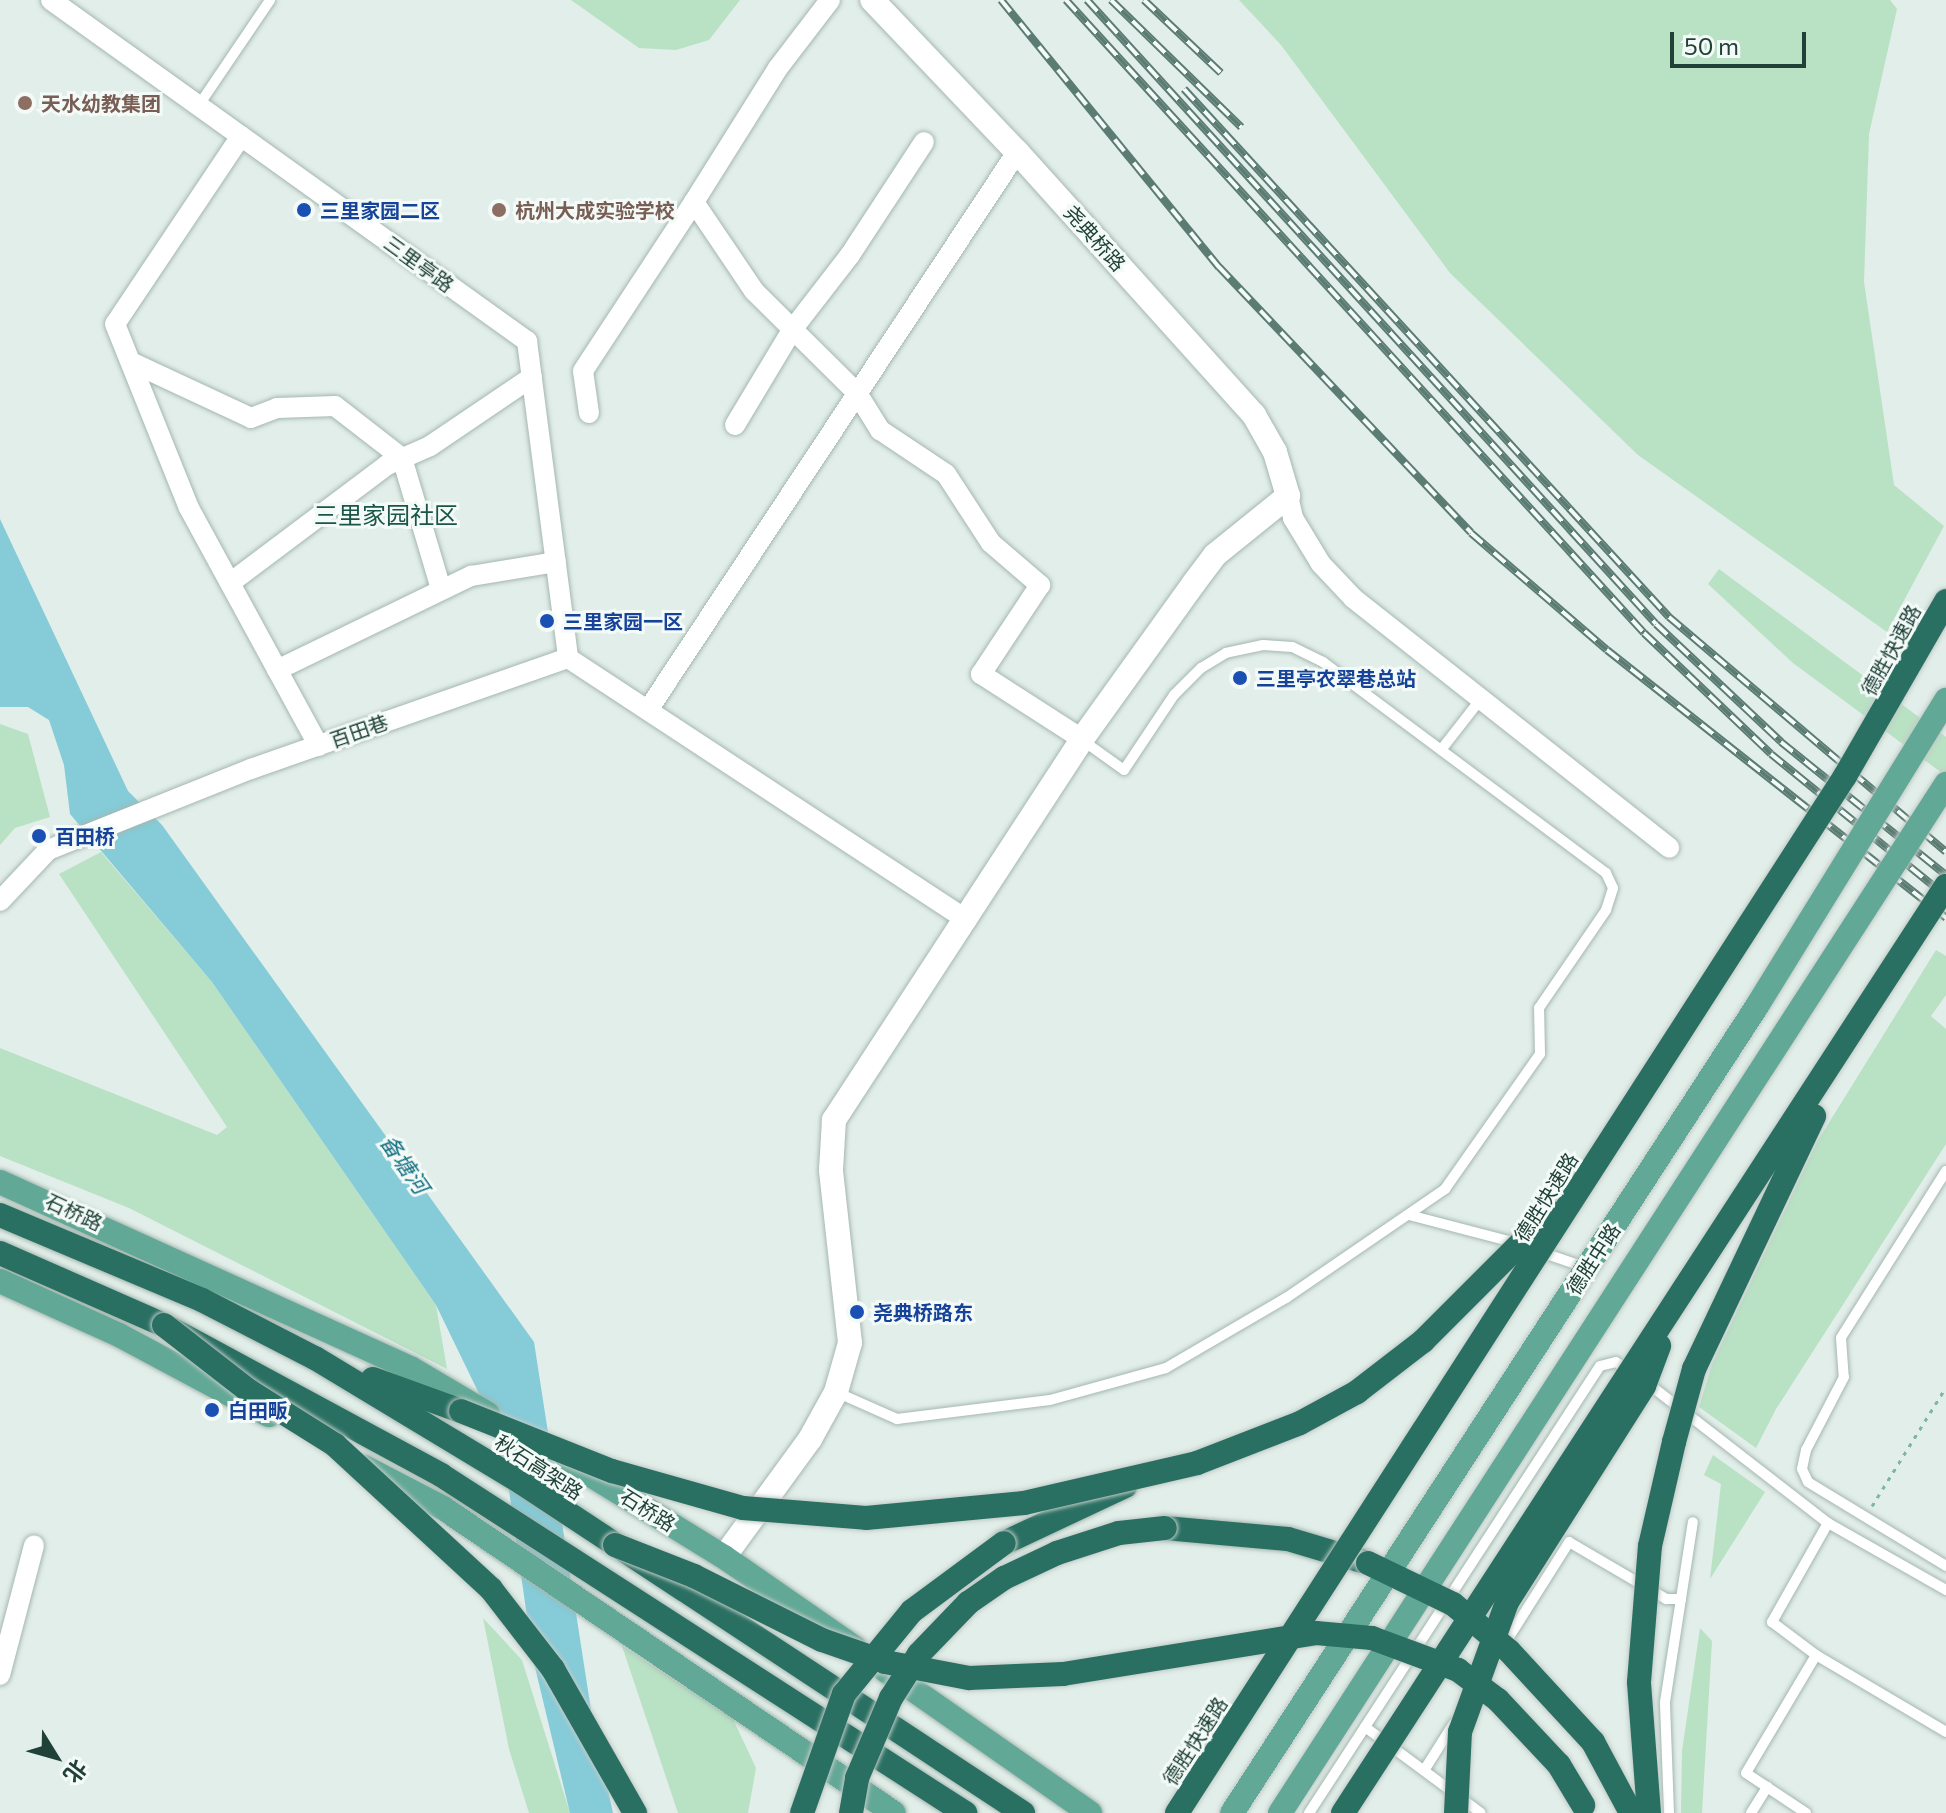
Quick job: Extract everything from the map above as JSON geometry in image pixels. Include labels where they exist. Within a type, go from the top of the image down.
[{"type":"highway","name":"德胜快速路","points":[[1177,1813],[1845,776],[1946,601]]},
{"type":"highway","points":[[1343,1813],[1857,1028],[1946,886]]},
{"type":"highway","points":[[1649,1813],[1639,1682],[1650,1546],[1674,1442],[1694,1369],[1857,1028]]},
{"type":"highway","points":[[315,1358],[612,1471],[743,1508],[866,1518],[926,1515],[1024,1503],[1149,1475],[1247,1447],[1357,1392],[1468,1299],[1596,1164]]},
{"type":"highway","name":"秋石高架路","points":[[0,1215],[202,1300],[315,1358],[615,1545],[1023,1813]]},
{"type":"highway","points":[[0,1253],[164,1325],[441,1475],[965,1813]]},
{"type":"highway","points":[[1456,1813],[1460,1732],[1507,1602],[1644,1386],[1679,1296]]},
{"type":"highway","points":[[164,1325],[249,1391],[335,1445],[491,1589],[569,1694],[635,1813]]},
{"type":"highway","points":[[802,1813],[844,1694],[912,1611],[1004,1543],[1149,1475]]},
{"type":"highway","points":[[851,1813],[857,1778],[891,1698],[919,1654],[968,1603],[1004,1578],[1057,1553],[1119,1533],[1165,1528],[1288,1539],[1368,1563],[1453,1604],[1558,1699],[1593,1742],[1631,1813]]},
{"type":"highway","points":[[615,1545],[694,1576],[822,1640],[885,1662],[958,1676],[1063,1674],[1316,1633],[1372,1638],[1458,1670],[1498,1700],[1559,1765],[1586,1813]]},
{"type":"main road","name":"德胜中路","points":[[1232,1813],[1766,993],[1946,700]]},
{"type":"main road","name":"德胜中路","points":[[1280,1813],[1946,784]]},
{"type":"main road","name":"石桥路","points":[[0,1182],[400,1363],[607,1484],[724,1557],[1090,1813]]},
{"type":"main road","points":[[0,1281],[119,1335],[443,1508],[894,1813]]},
{"type":"street","name":"三里亭路","points":[[51,0],[527,341],[568,658]]},
{"type":"street","points":[[589,413],[583,371],[778,68],[830,0]]},
{"type":"street","name":"尧典桥路","points":[[872,0],[1017,152],[1254,415],[1275,452],[1288,496]]},
{"type":"street","points":[[241,136],[115,324],[189,508],[319,746]]},
{"type":"street","points":[[735,425],[792,330],[850,255],[924,142]]},
{"type":"street","points":[[648,710],[1017,152]]},
{"type":"street","points":[[694,202],[754,291],[857,393],[880,430],[946,474],[991,543],[1040,585],[981,674],[1082,739]]},
{"type":"street","points":[[131,362],[251,418],[277,408],[335,406],[402,458],[441,589]]},
{"type":"street","points":[[230,583],[402,458],[532,377]]},
{"type":"street","points":[[724,1557],[810,1439],[836,1392],[850,1343],[831,1170],[834,1120],[1082,739],[1215,555],[1288,496],[1293,518],[1321,564],[1353,598],[1669,848]]},
{"type":"street","points":[[277,670],[471,576],[556,562]]},
{"type":"street","points":[[568,658],[967,920]]},
{"type":"street","name":"百田巷","points":[[3,893],[48,850],[78,837],[319,746],[568,658]]},
{"type":"street","points":[[0,1675],[34,1545]]},
{"type":"lane","points":[[199,105],[270,0]]},
{"type":"lane","points":[[836,1392],[897,1419],[1102,1389],[1166,1368],[1286,1298],[1445,1189],[1540,1054],[1539,1008],[1606,910],[1613,888],[1606,873],[1323,662],[1292,647],[1263,645],[1226,653],[1201,668],[1174,695],[1124,770],[1082,739]]},
{"type":"lane","points":[[1441,750],[1480,700]]},
{"type":"lane","points":[[1946,1171],[1841,1338],[1844,1377],[1806,1450],[1802,1469],[1808,1482],[1946,1566]]},
{"type":"lane","points":[[1409,1215],[1506,1239],[1587,1268]]},
{"type":"lane","points":[[1309,1813],[1600,1366],[1616,1362],[1663,1394],[1828,1523],[1946,1590]]},
{"type":"lane","points":[[1669,1813],[1665,1702],[1693,1522]]},
{"type":"lane","points":[[1828,1523],[1772,1622],[1816,1655],[1946,1732]]},
{"type":"lane","points":[[1425,1769],[1569,1542],[1666,1599],[1681,1599]]},
{"type":"lane","points":[[1806,1813],[1746,1773],[1816,1655]]},
{"type":"lane","points":[[1365,1727],[1481,1813]]},
{"type":"lane","points":[[1751,1813],[1767,1787]]},
{"type":"path","points":[[1865,1518],[1946,1387]]},
{"type":"green space","points":[[571,0],[740,0],[709,40],[676,50],[639,48]]},
{"type":"green space","points":[[1239,0],[1890,0],[1897,9],[1869,134],[1864,282],[1894,485],[1944,526],[1887,632],[1638,455],[1450,273],[1281,45]]},
{"type":"green space","points":[[1719,569],[1946,737],[1946,776],[1793,663],[1708,584]]},
{"type":"green space","points":[[0,724],[28,734],[50,817],[15,828],[0,845]]},
{"type":"green space","points":[[101,852],[212,982],[436,1305],[447,1369],[129,1208],[0,1156],[0,1048],[217,1135],[227,1127],[59,874]]},
{"type":"green space","points":[[1936,950],[1946,956],[1946,995],[1931,1016],[1946,1029],[1946,1144],[1776,1409],[1756,1448],[1699,1407],[1712,1364],[1817,1142]]},
{"type":"green space","points":[[1713,1455],[1765,1492],[1710,1579],[1721,1484],[1704,1475]]},
{"type":"green space","points":[[483,1618],[522,1660],[570,1813],[529,1813],[509,1749]]},
{"type":"green space","points":[[1700,1628],[1712,1641],[1702,1813],[1681,1813],[1682,1751]]},
{"type":"green space","points":[[622,1646],[733,1719],[756,1768],[748,1813],[678,1813]]},
{"type":"water","name":"备塘河","points":[[0,519],[128,791],[162,825],[534,1342],[591,1710],[613,1813],[570,1813],[533,1659],[502,1441],[436,1305],[212,982],[70,814],[64,765],[49,720],[28,707],[0,707]]},
{"type":"railway","points":[[1001,0],[1219,267],[1471,533],[1607,650],[1946,918]]},
{"type":"railway","points":[[1066,0],[1644,633],[1771,754],[1946,896]]},
{"type":"railway","points":[[1087,0],[1656,624],[1781,742],[1946,875]]},
{"type":"railway","points":[[1111,0],[1241,127]]},
{"type":"railway","points":[[1144,0],[1221,73]]},
{"type":"railway","points":[[1184,89],[1669,617],[1946,852]]},
{"type":"place","name":"天水幼教集团","points":[[25,103]]},
{"type":"place","name":"三里家园二区","points":[[304,210]]},
{"type":"place","name":"杭州大成实验学校","points":[[499,210]]},
{"type":"place","name":"三里家园一区","points":[[547,621]]},
{"type":"place","name":"三里亭农翠巷总站","points":[[1240,678]]},
{"type":"place","name":"百田桥","points":[[39,836]]},
{"type":"place","name":"尧典桥路东","points":[[857,1312]]},
{"type":"place","name":"白田畈","points":[[212,1410]]},
{"type":"district","name":"三里家园社区","points":[[386,515]]}]
